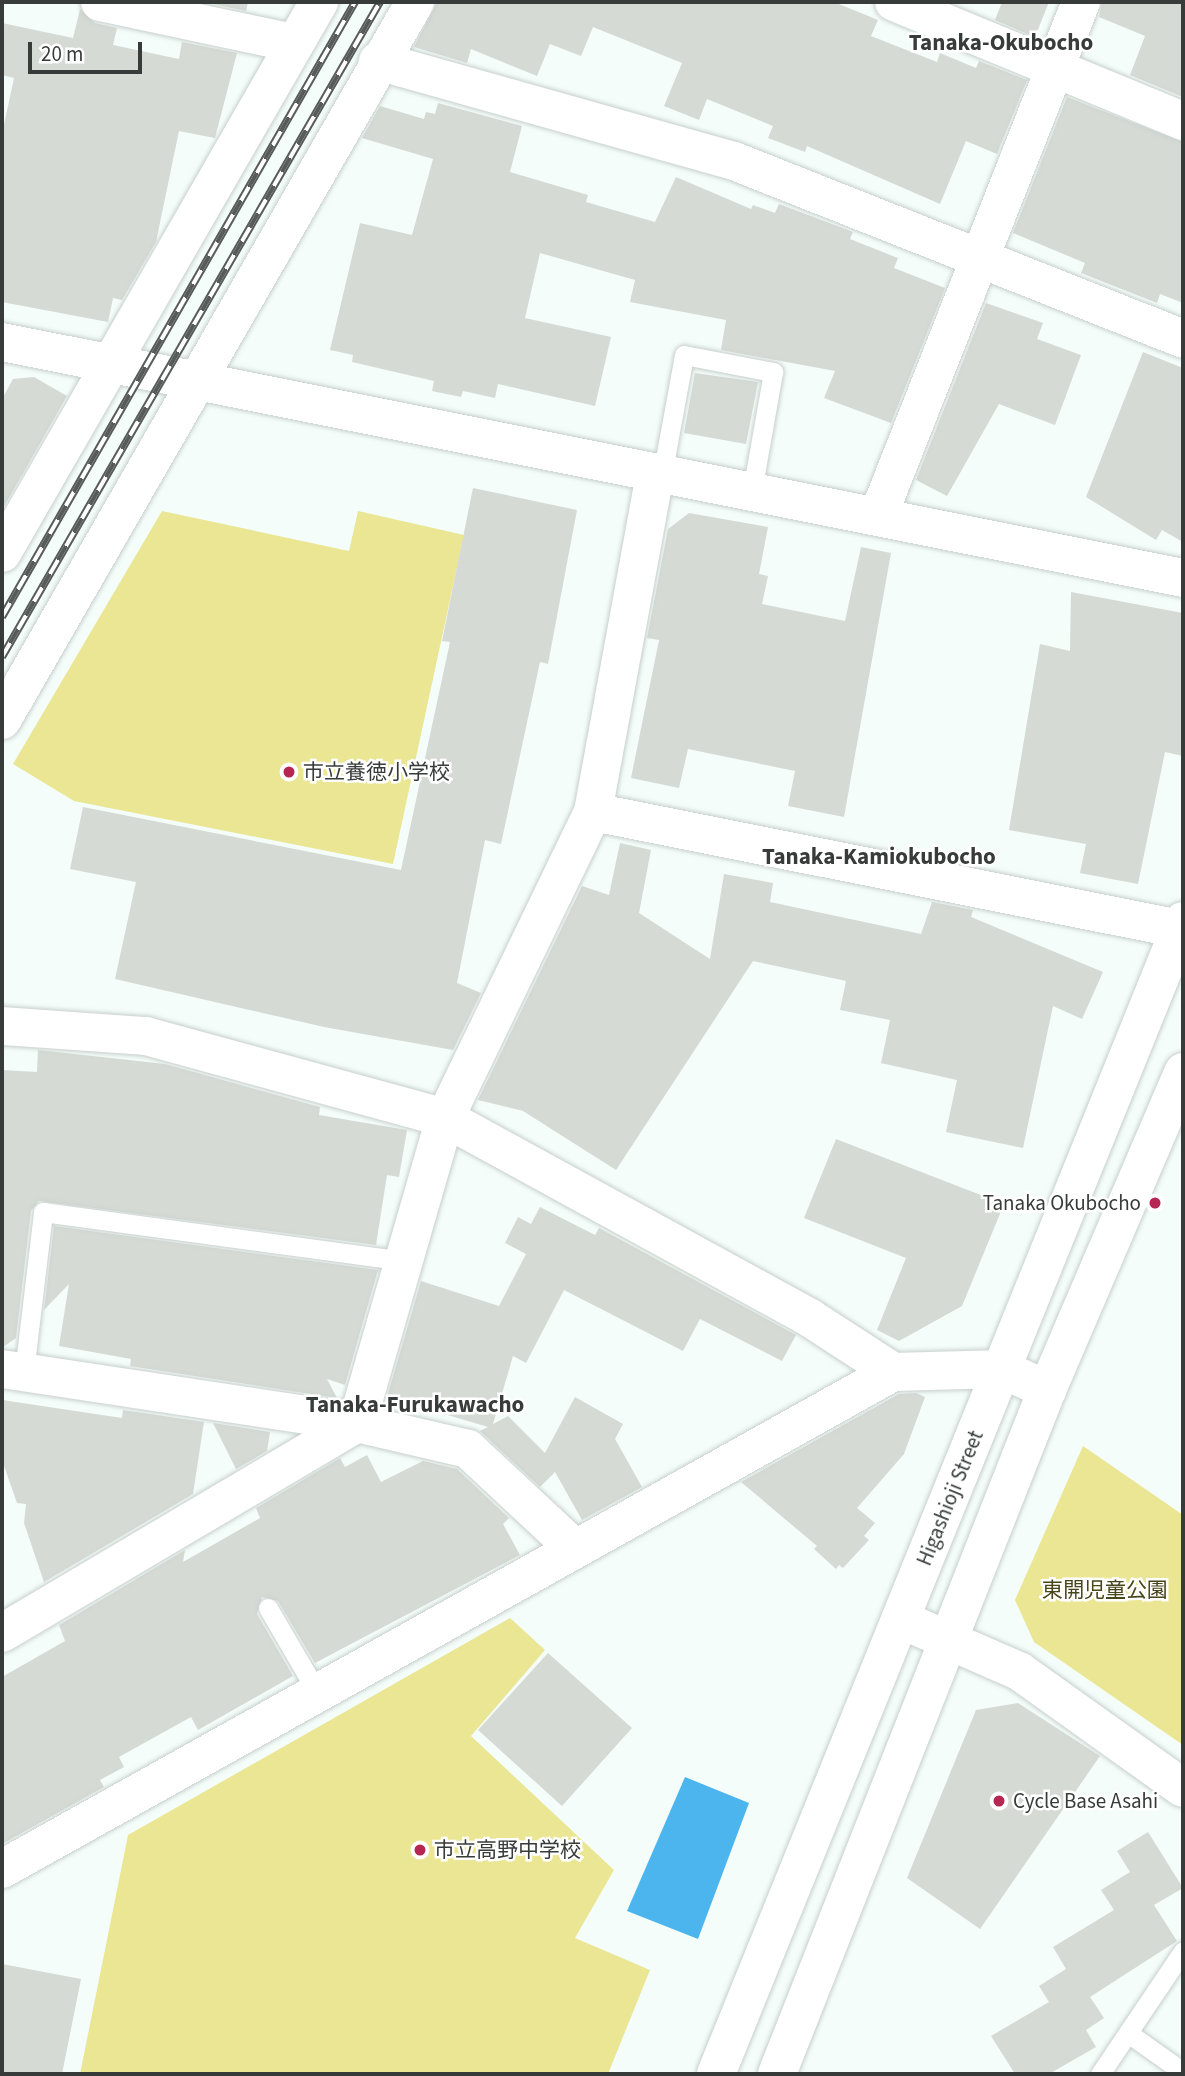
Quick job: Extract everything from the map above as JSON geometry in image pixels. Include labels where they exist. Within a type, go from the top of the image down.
[{"type":"street","points":[[100,2],[293,43]]},
{"type":"street","points":[[2,552],[111,366],[293,43],[320,2]]},
{"type":"street","points":[[2,720],[200,382],[378,61],[415,2]]},
{"type":"street","points":[[894,2],[1183,121]]},
{"type":"street","points":[[878,516],[1081,2]]},
{"type":"street","points":[[378,61],[734,161],[1183,339]]},
{"type":"street","points":[[2,342],[111,366],[1183,578]]},
{"type":"street","points":[[2,1633],[357,1423],[445,1118],[593,812],[659,474]]},
{"type":"street","points":[[593,812],[1182,925]]},
{"type":"street","name":"Higashioji Street","points":[[716,2074],[1182,925]]},
{"type":"street","points":[[2,1026],[146,1036],[445,1118],[810,1318],[893,1371]]},
{"type":"street","points":[[777,2074],[1047,1390],[1180,1086]]},
{"type":"street","points":[[2,1870],[893,1371],[1002,1369],[1047,1390]]},
{"type":"street","points":[[13,1371],[357,1423],[468,1449],[574,1548]]},
{"type":"street","points":[[902,1620],[1019,1671],[1183,1788]]},
{"type":"lane","points":[[659,474],[684,355],[773,372],[752,491]]},
{"type":"lane","points":[[13,1371],[43,1212],[404,1261]]},
{"type":"lane","points":[[268,1608],[317,1692]]},
{"type":"lane","points":[[1100,2074],[1183,1951]]},
{"type":"lane","points":[[1128,2032],[1183,2072]]},
{"type":"green space","points":[[162,511],[349,551],[358,511],[464,535],[393,864],[74,801],[13,764]]},
{"type":"green space","name":"東開児童公園","points":[[1083,1446],[1183,1515],[1183,1745],[1034,1642],[1015,1600]]},
{"type":"green space","name":"市立高野中学校","points":[[510,1618],[545,1650],[471,1736],[614,1870],[575,1938],[650,1970],[608,2074],[80,2074],[128,1835]]},
{"type":"water","points":[[685,1777],[749,1803],[698,1939],[627,1911]]},
{"type":"building","points":[[204,2],[248,2],[246,11]]},
{"type":"building","points":[[437,2],[834,2],[878,20],[871,36],[937,62],[940,53],[976,68],[979,61],[1027,80],[997,154],[966,141],[940,204],[807,146],[805,152],[768,138],[773,126],[707,99],[699,120],[664,106],[682,63],[593,27],[581,56],[550,44],[537,76],[471,49],[467,63],[414,47]]},
{"type":"building","points":[[1002,2],[1049,2],[1035,37],[995,20]]},
{"type":"building","points":[[1102,2],[1183,2],[1183,97],[1130,75],[1145,36],[1099,17]]},
{"type":"building","points":[[80,9],[95,23],[117,28],[113,45],[179,59],[182,42],[237,53],[215,138],[179,131],[156,242],[122,300],[113,298],[108,322],[2,302],[2,134],[14,78],[2,75],[2,23],[73,38]]},
{"type":"building","points":[[1067,97],[1183,142],[1183,303],[1160,294],[1157,303],[1081,273],[1085,263],[1013,233]]},
{"type":"building","points":[[438,103],[522,126],[510,172],[588,195],[586,202],[655,222],[676,177],[751,209],[753,205],[775,213],[779,204],[853,232],[850,239],[898,258],[894,268],[945,288],[891,423],[824,398],[835,371],[721,350],[726,320],[630,302],[635,280],[540,253],[525,318],[611,337],[595,406],[498,384],[495,398],[463,391],[461,397],[432,391],[434,381],[352,362],[353,355],[330,350],[360,223],[412,235],[433,159],[362,138],[380,106],[424,119],[426,112],[435,114]]},
{"type":"building","points":[[986,303],[1043,323],[1037,339],[1081,355],[1055,425],[999,404],[947,496],[916,480]]},
{"type":"building","points":[[1143,352],[1183,368],[1183,542],[1162,530],[1156,540],[1086,497]]},
{"type":"building","points":[[695,373],[758,382],[746,444],[684,433]]},
{"type":"building","points":[[34,377],[67,396],[2,510],[2,399],[13,379]]},
{"type":"building","points":[[473,488],[577,510],[548,664],[540,662],[501,844],[485,840],[457,983],[481,993],[453,1050],[324,1027],[115,979],[136,882],[70,869],[83,807],[401,870],[450,642],[442,641]]},
{"type":"building","points":[[689,513],[768,527],[759,574],[768,576],[762,604],[845,621],[861,547],[891,553],[844,817],[788,806],[795,771],[688,749],[679,788],[631,778],[659,640],[647,638],[668,529]]},
{"type":"building","points":[[1071,592],[1183,613],[1183,756],[1165,752],[1138,884],[1080,873],[1086,844],[1009,830],[1040,644],[1070,651]]},
{"type":"building","points":[[620,843],[651,850],[639,913],[710,959],[724,874],[773,883],[770,902],[921,934],[932,902],[973,910],[971,917],[1103,972],[1082,1019],[1053,1006],[1023,1148],[946,1132],[957,1080],[881,1063],[890,1020],[840,1010],[846,981],[753,961],[616,1170],[523,1111],[478,1100],[582,886],[609,895]]},
{"type":"building","points":[[38,1050],[165,1064],[320,1107],[319,1115],[407,1130],[399,1177],[387,1175],[376,1245],[39,1201],[31,1211],[16,1338],[2,1348],[2,1070],[37,1072]]},
{"type":"building","points":[[836,1139],[1004,1204],[962,1306],[899,1341],[877,1330],[906,1258],[804,1218]]},
{"type":"building","points":[[540,1207],[595,1235],[599,1228],[796,1335],[782,1361],[700,1319],[683,1351],[564,1290],[526,1363],[513,1356],[493,1424],[508,1416],[545,1453],[575,1397],[623,1424],[615,1439],[642,1487],[582,1520],[555,1472],[540,1487],[480,1431],[488,1427],[387,1397],[421,1281],[499,1306],[526,1254],[505,1243],[518,1217],[531,1224]]},
{"type":"building","points":[[54,1226],[378,1270],[345,1385],[327,1379],[337,1398],[130,1366],[131,1359],[59,1346],[69,1284],[44,1310]]},
{"type":"building","points":[[916,1393],[925,1397],[904,1454],[857,1508],[875,1523],[864,1536],[869,1540],[843,1568],[839,1565],[836,1569],[814,1549],[817,1546],[741,1482],[899,1394]]},
{"type":"building","points":[[2,1400],[122,1418],[123,1410],[204,1422],[193,1494],[44,1582],[24,1523],[26,1504],[17,1503],[2,1460]]},
{"type":"building","points":[[213,1423],[270,1432],[267,1451],[236,1469]]},
{"type":"building","points":[[367,1455],[381,1482],[423,1461],[457,1469],[509,1518],[503,1524],[520,1555],[315,1663],[278,1601],[262,1597],[257,1614],[293,1676],[198,1730],[191,1717],[119,1757],[124,1767],[100,1780],[104,1787],[2,1844],[2,1677],[65,1641],[59,1625],[185,1550],[183,1562],[260,1518],[256,1508],[340,1458],[345,1467]]},
{"type":"building","points":[[548,1653],[632,1728],[562,1806],[478,1730]]},
{"type":"building","points":[[1018,1703],[1100,1756],[980,1929],[907,1878],[976,1710]]},
{"type":"building","points":[[1148,1832],[1183,1888],[1154,1905],[1177,1941],[1090,1997],[1104,2018],[1086,2030],[1096,2047],[1049,2074],[1015,2074],[991,2036],[1049,2002],[1039,1986],[1066,1969],[1053,1947],[1114,1910],[1101,1890],[1130,1872],[1117,1851]]},
{"type":"building","points":[[2,1964],[81,1979],[62,2074],[2,2074]]},
{"type":"railway","points":[[2,617],[355,2]]},
{"type":"railway","points":[[2,657],[380,2]]},
{"type":"place","name":"市立養徳小学校","points":[[289,772]]},
{"type":"place","name":"Tanaka Okubocho","points":[[1155,1203]]},
{"type":"place","name":"Cycle Base Asahi","points":[[999,1801]]},
{"type":"place","name":"市立高野中学校","points":[[420,1850]]},
{"type":"district","name":"Tanaka-Okubocho","points":[[1001,43]]},
{"type":"district","name":"Tanaka-Kamiokubocho","points":[[879,857]]},
{"type":"district","name":"Tanaka-Furukawacho","points":[[415,1405]]}]
